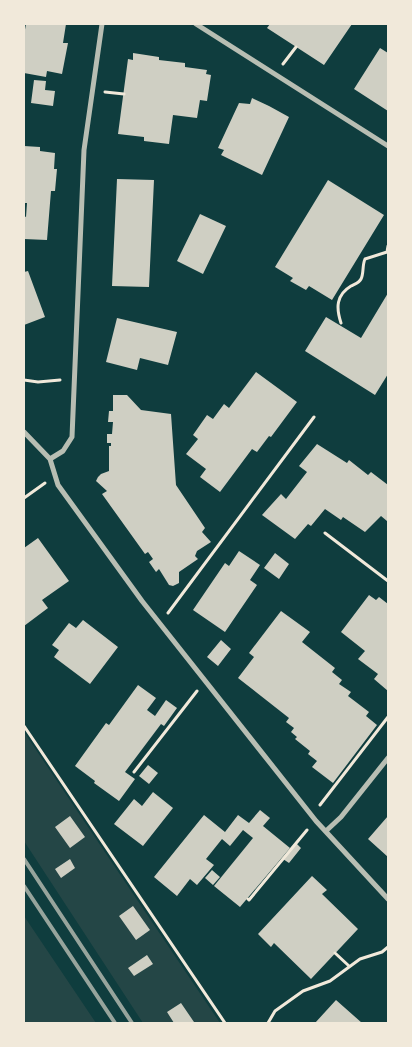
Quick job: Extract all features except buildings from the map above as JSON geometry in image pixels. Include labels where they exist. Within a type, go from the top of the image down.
[{"type":"street","points":[[50,459],[63,451],[72,437],[84,150],[102,24]]},
{"type":"street","points":[[196,24],[388,146]]},
{"type":"street","points":[[24,432],[50,459],[58,484],[161,624],[316,821],[388,899]]},
{"type":"street","points":[[326,831],[341,817],[388,758]]},
{"type":"path","points":[[284,63],[296,47]]},
{"type":"path","points":[[109,93],[124,94]]},
{"type":"path","points":[[341,323],[337,307],[338,300],[347,289],[361,278],[365,259],[387,252],[388,246]]},
{"type":"path","points":[[24,380],[38,382],[74,378]]},
{"type":"path","points":[[161,624],[314,417]]},
{"type":"path","points":[[24,498],[55,476]]},
{"type":"path","points":[[325,532],[388,581]]},
{"type":"path","points":[[134,772],[206,680]]},
{"type":"path","points":[[312,815],[388,717]]},
{"type":"path","points":[[24,726],[225,1023]]},
{"type":"path","points":[[248,898],[249,900],[280,860],[316,821]]},
{"type":"path","points":[[268,1023],[275,1011],[303,991],[330,981],[360,959],[382,952],[388,947]]},
{"type":"path","points":[[336,953],[350,966]]},
{"type":"shaded area","points":[[24,732],[220,1023],[143,1023],[24,841]]},
{"type":"shaded area","points":[[24,916],[96,1023],[26,1023],[24,1020]]},
{"type":"railway","points":[[24,859],[132,1023]]},
{"type":"railway","points":[[24,886],[115,1023]]}]
